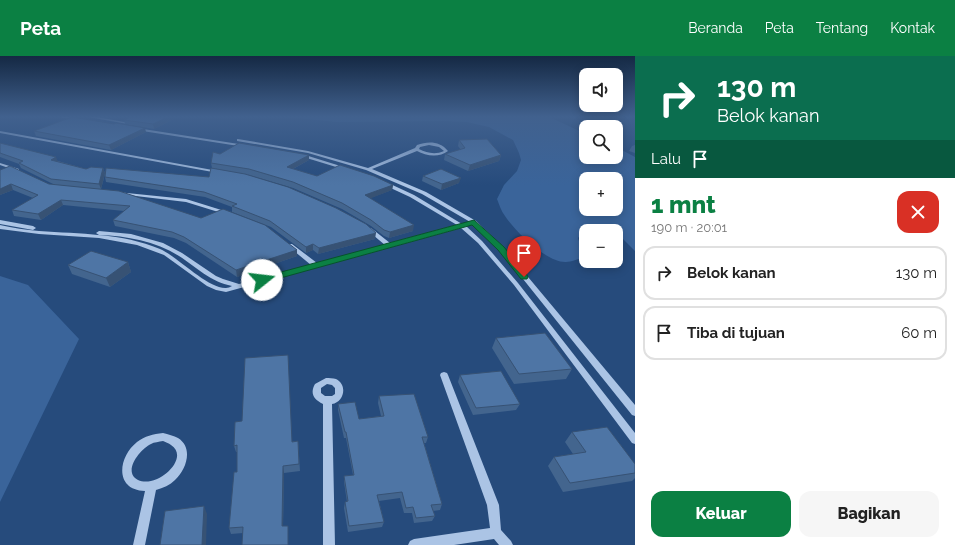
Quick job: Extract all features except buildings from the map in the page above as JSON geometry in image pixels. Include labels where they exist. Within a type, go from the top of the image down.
[{"type":"street","points":[[37,139],[224,173]]},
{"type":"street","points":[[198,139],[305,156],[356,172]]},
{"type":"street","points":[[225,139],[308,152],[368,169],[424,193],[474,222],[501,248],[635,412]]},
{"type":"street","points":[[368,169],[417,149],[420,145],[432,144],[444,147],[446,151],[442,154],[433,154],[423,153],[417,149]]},
{"type":"street","points":[[0,164],[23,173]]},
{"type":"street","points":[[382,182],[412,196],[462,226],[480,242],[516,284],[635,440]]},
{"type":"street","points":[[115,193],[186,201],[232,215]]},
{"type":"street","points":[[0,222],[24,227],[130,235],[165,246],[180,254],[220,282],[244,285]]},
{"type":"street","points":[[0,227],[18,231],[108,238],[142,244],[158,250],[172,258],[216,289],[226,290],[474,222]]},
{"type":"street","points":[[362,224],[389,245]]},
{"type":"street","points":[[286,242],[315,265]]},
{"type":"street","points":[[444,375],[493,505],[496,533],[507,545]]},
{"type":"street","points":[[327,401],[329,545]]},
{"type":"street","points":[[154,438],[171,438],[177,442],[181,448],[183,455],[181,463],[169,479],[151,487],[134,484],[128,478],[126,470],[127,462],[134,451],[145,442],[154,438]]},
{"type":"street","points":[[139,545],[151,487]]},
{"type":"street","points":[[414,545],[496,533]]},
{"type":"shaded area","points":[[511,139],[579,139],[579,164],[623,164],[623,151],[635,157],[635,251],[623,239],[623,224],[579,224],[579,259],[572,261],[558,261],[541,252],[532,245],[516,230],[502,212],[497,199],[504,185],[517,171],[521,160],[513,140]]},
{"type":"shaded area","points":[[0,276],[28,285],[79,339],[0,502]]},
{"type":"route","points":[[262,280],[474,222],[501,248],[524,277]]}]
